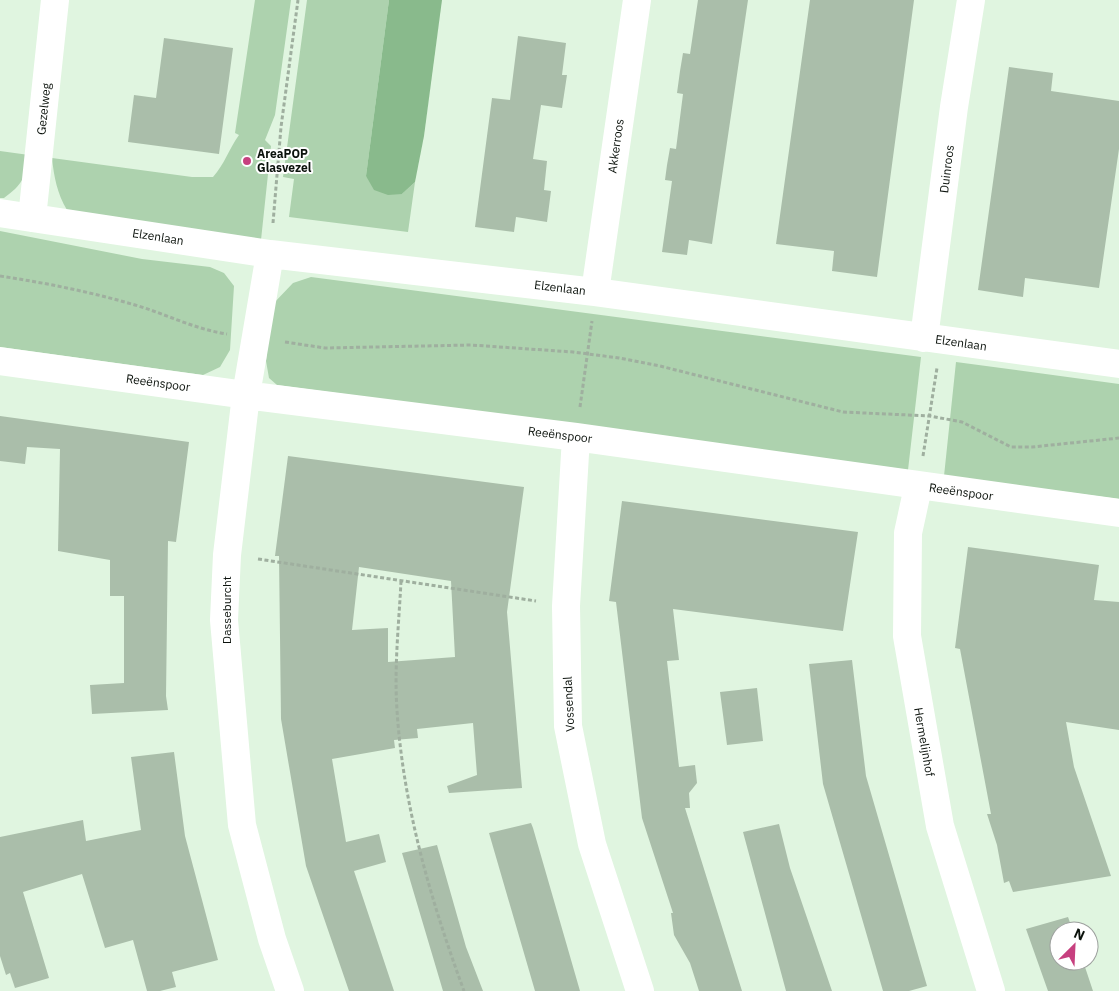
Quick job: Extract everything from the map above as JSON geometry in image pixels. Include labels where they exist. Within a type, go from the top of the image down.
[{"type":"street","name":"Gezelweg","points":[[32,218],[55,0]]},
{"type":"street","name":"Akkerroos","points":[[595,292],[638,0]]},
{"type":"street","name":"Duinroos","points":[[932,339],[954,107],[970,0]]},
{"type":"street","name":"Elzenlaan","points":[[0,213],[270,254],[595,292],[1119,364]]},
{"type":"street","name":"Dasseburcht","points":[[270,254],[246,395],[227,555],[224,620],[242,825],[272,940],[290,991]]},
{"type":"street","name":"Reeënspoor","points":[[0,361],[246,395],[576,437],[918,487],[1119,513]]},
{"type":"street","name":"Vossendal","points":[[576,437],[566,606],[568,726],[592,844],[640,991]]},
{"type":"street","name":"Hermelijnhof","points":[[918,487],[908,533],[907,636],[940,826],[991,991]]},
{"type":"path","points":[[270,254],[281,127],[298,0]]},
{"type":"path","points":[[0,276],[63,286],[136,305],[214,332],[255,338],[325,348],[471,344],[572,352],[660,366],[843,412],[930,416],[962,422],[1011,447],[1032,447],[1119,438]]},
{"type":"path","points":[[576,437],[595,292]]},
{"type":"path","points":[[918,487],[930,416],[932,339]]},
{"type":"path","points":[[227,555],[566,606]]},
{"type":"path","points":[[401,581],[396,710],[407,789],[427,879],[464,991]]},
{"type":"shaded area","points":[[255,0],[291,0],[275,115],[265,140],[271,146],[261,240],[67,210],[56,185],[52,158],[192,177],[213,177],[239,135],[235,133]]},
{"type":"shaded area","points":[[307,0],[389,0],[366,176],[402,194],[415,182],[408,232],[289,217],[294,179],[283,177]]},
{"type":"shaded area","points":[[389,0],[442,0],[424,136],[415,182],[402,194],[388,195],[374,190],[366,176]]},
{"type":"shaded area","points":[[0,151],[29,155],[22,180],[4,198],[0,198]]},
{"type":"shaded area","points":[[0,231],[142,259],[210,267],[224,273],[234,286],[230,350],[220,367],[203,375],[0,347]]},
{"type":"shaded area","points":[[311,277],[921,357],[908,470],[277,385],[269,378],[266,361],[272,305],[293,283]]},
{"type":"shaded area","points":[[956,362],[1119,384],[1119,499],[944,476]]},
{"type":"building","points":[[698,0],[748,0],[712,244],[689,240],[687,255],[662,252],[672,181],[665,180],[670,148],[676,149],[683,94],[677,93],[680,71],[683,53],[690,54]]},
{"type":"building","points":[[810,0],[914,0],[877,277],[832,271],[834,251],[776,244]]},
{"type":"building","points":[[518,36],[566,43],[562,75],[567,75],[562,108],[541,105],[533,159],[547,161],[544,190],[551,191],[547,222],[516,217],[514,232],[475,227],[492,98],[510,100]]},
{"type":"building","points":[[164,38],[233,48],[219,154],[128,142],[134,95],[156,98]]},
{"type":"building","points":[[1009,67],[1053,73],[1051,91],[1119,101],[1119,149],[1099,288],[1025,278],[1023,297],[978,290]]},
{"type":"building","points":[[0,416],[189,442],[176,542],[168,541],[166,696],[168,710],[92,714],[90,685],[124,683],[124,596],[110,596],[110,560],[58,551],[60,449],[27,447],[25,464],[0,461]]},
{"type":"building","points":[[288,456],[524,487],[507,612],[522,788],[449,793],[447,786],[477,775],[473,723],[417,729],[418,738],[394,740],[395,748],[332,759],[346,842],[379,834],[386,862],[354,871],[394,991],[349,991],[306,866],[281,719],[279,556],[275,556]],"holes":[[[359,567],[451,581],[455,657],[388,662],[388,628],[352,630]]]},
{"type":"building","points":[[622,501],[858,532],[843,631],[673,609],[679,660],[667,661],[679,767],[695,765],[697,783],[689,793],[690,808],[685,808],[742,991],[699,991],[690,963],[674,935],[671,913],[673,913],[642,818],[616,602],[609,601]]},
{"type":"building","points":[[968,547],[1099,565],[1094,600],[1119,602],[1119,730],[1066,722],[1074,767],[1111,876],[1013,892],[1009,881],[1004,883],[997,845],[987,814],[991,814],[960,649],[955,648]]},
{"type":"building","points":[[852,660],[866,776],[927,986],[909,991],[883,991],[823,784],[809,664]]},
{"type":"building","points":[[757,688],[763,741],[727,745],[720,692]]},
{"type":"building","points":[[174,752],[185,836],[218,960],[172,972],[176,987],[160,991],[147,991],[133,940],[105,948],[82,874],[23,892],[49,978],[15,988],[10,973],[6,975],[0,956],[0,837],[83,820],[86,841],[141,830],[131,757]]},
{"type":"building","points":[[531,823],[580,991],[535,991],[489,833]]},
{"type":"building","points":[[779,824],[790,868],[832,991],[786,991],[743,832]]},
{"type":"building","points":[[437,845],[466,947],[483,991],[443,991],[402,853]]},
{"type":"building","points":[[1068,917],[1069,921],[1054,921]]},
{"type":"building","points":[[1049,922],[1049,971],[1086,971],[1093,991],[1048,991],[1026,929]]},
{"type":"place","name":"AreaPOP Glasvezel","points":[[247,161]]}]
